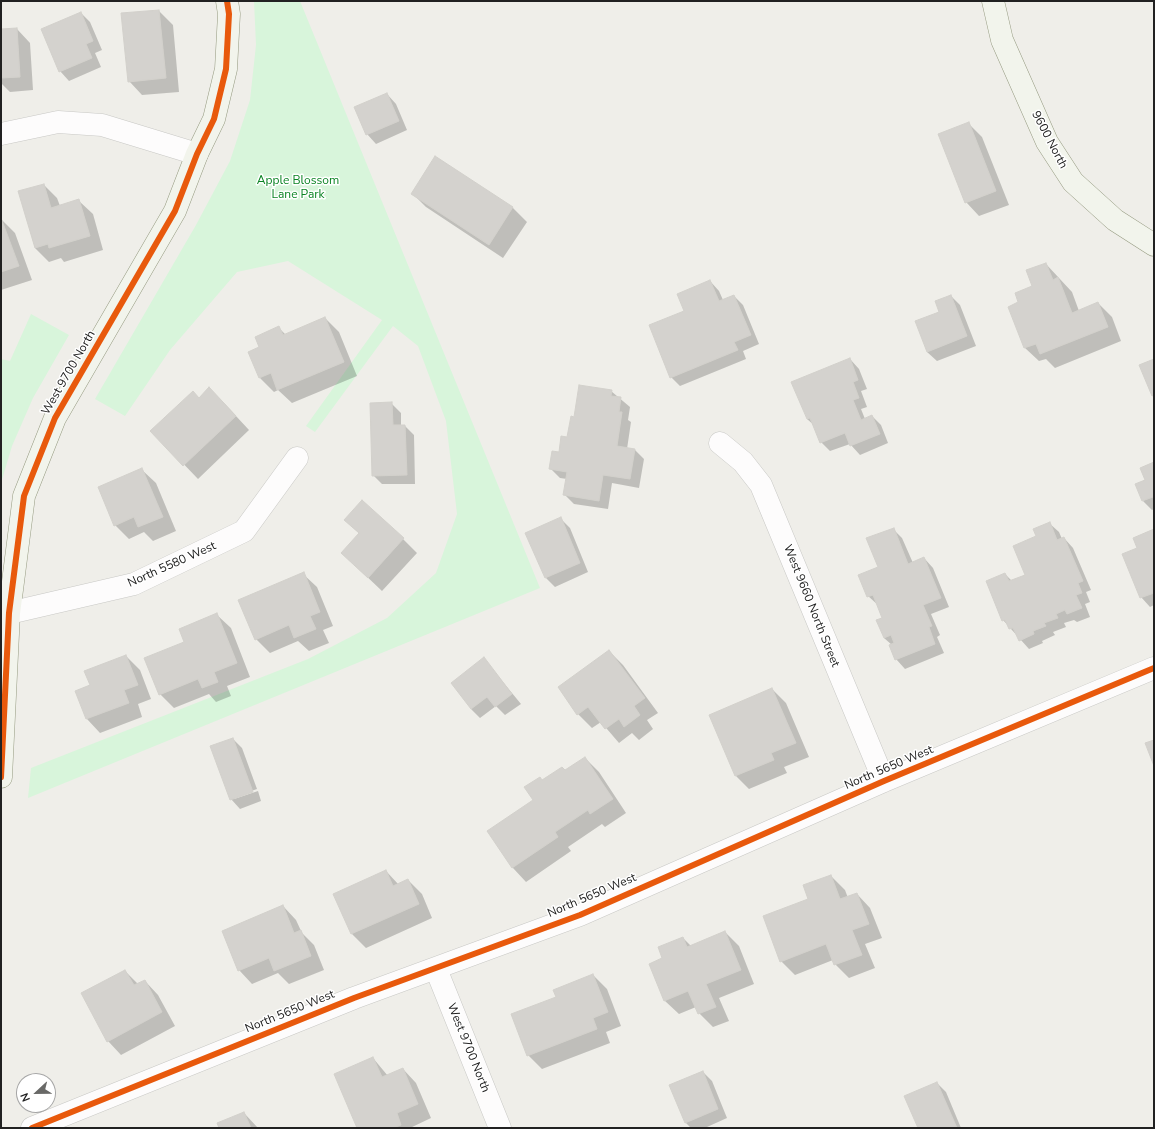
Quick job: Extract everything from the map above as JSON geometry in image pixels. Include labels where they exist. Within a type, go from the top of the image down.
[{"type":"street","name":"West 9700 North","points":[[1,777],[9,613],[24,496],[55,418],[175,211],[197,154],[214,119],[226,69],[229,14],[227,1]]},
{"type":"street","name":"9600 North","points":[[993,1],[1002,40],[1047,142],[1072,182],[1115,220],[1154,245]]},
{"type":"street","points":[[1,134],[58,122],[102,125],[197,154]]},
{"type":"street","name":"West 9660 North Street","points":[[720,443],[743,462],[761,485],[884,782]]},
{"type":"street","name":"North 5580 West","points":[[9,613],[134,584],[244,531],[297,458]]},
{"type":"street","name":"North 5650 West","points":[[32,1128],[354,998],[580,915],[884,782],[1154,668]]},
{"type":"street","name":"West 9700 North","points":[[436,969],[500,1128]]},
{"type":"green space","name":"Apple Blossom Lane Park","points":[[254,1],[300,1],[540,588],[28,798],[31,768],[308,659],[387,618],[436,573],[457,514],[446,421],[418,346],[393,326],[315,432],[306,426],[382,320],[288,261],[237,272],[170,350],[125,416],[95,399],[196,225],[230,161],[250,100],[256,45]]},
{"type":"green space","points":[[31,314],[69,335],[33,398],[12,446],[1,483],[1,359],[10,361]]},
{"type":"building","points":[[159,10],[166,78],[128,82],[121,13]]},
{"type":"building","points":[[81,12],[93,41],[86,44],[92,58],[59,72],[41,29]]},
{"type":"building","points":[[17,28],[20,77],[1,78],[1,29]]},
{"type":"building","points":[[387,93],[399,121],[366,135],[354,107]]},
{"type":"building","points":[[969,122],[996,191],[965,203],[938,134]]},
{"type":"building","points":[[435,156],[513,207],[489,245],[411,194]]},
{"type":"building","points":[[44,184],[51,208],[79,199],[90,236],[49,248],[48,244],[35,248],[18,191]]},
{"type":"building","points":[[1,218],[19,266],[1,272]]},
{"type":"building","points":[[1046,263],[1053,280],[1058,277],[1072,313],[1098,302],[1108,327],[1040,354],[1036,344],[1024,348],[1008,307],[1018,302],[1015,293],[1032,286],[1026,270]]},
{"type":"building","points":[[710,280],[719,301],[734,295],[751,335],[734,342],[738,350],[670,378],[649,325],[684,311],[677,294]]},
{"type":"building","points":[[951,295],[967,336],[927,352],[915,321],[939,312],[935,301]]},
{"type":"building","points":[[325,317],[344,362],[277,390],[271,373],[259,378],[248,352],[259,347],[255,337],[279,326],[283,335]]},
{"type":"building","points":[[850,358],[858,380],[853,382],[859,398],[853,400],[861,420],[872,415],[880,434],[850,446],[845,433],[820,443],[810,418],[807,419],[791,382]]},
{"type":"building","points":[[1154,359],[1154,395],[1152,396],[1139,365]]},
{"type":"building","points":[[579,385],[612,390],[611,396],[621,397],[619,412],[622,412],[617,446],[635,449],[630,479],[603,475],[599,501],[563,495],[567,472],[549,469],[552,451],[559,452],[561,436],[567,437],[571,416],[574,417]]},
{"type":"building","points":[[209,387],[236,416],[183,466],[150,431],[193,391],[199,398]]},
{"type":"building","points":[[392,402],[393,425],[405,425],[407,475],[372,476],[370,403]]},
{"type":"building","points":[[1154,462],[1154,500],[1153,497],[1142,501],[1135,484],[1145,480],[1140,468]]},
{"type":"building","points":[[142,468],[163,517],[138,527],[134,517],[114,526],[98,487]]},
{"type":"building","points":[[362,500],[404,538],[368,578],[341,553],[359,533],[344,520]]},
{"type":"building","points":[[561,517],[580,563],[545,578],[525,533]]},
{"type":"building","points":[[1050,522],[1057,540],[1064,537],[1083,581],[1078,583],[1082,593],[1076,595],[1082,608],[1067,614],[1065,610],[1056,614],[1058,618],[1044,623],[1046,626],[1033,631],[1034,634],[1019,641],[1013,628],[1009,629],[1005,620],[1002,621],[986,581],[1005,573],[1009,581],[1025,575],[1013,546],[1036,536],[1033,529]]},
{"type":"building","points":[[894,528],[908,564],[924,557],[941,598],[923,605],[932,626],[929,627],[935,644],[895,660],[889,645],[894,643],[891,635],[884,638],[876,620],[882,618],[873,595],[867,597],[858,575],[878,567],[866,538]]},
{"type":"building","points":[[1154,529],[1154,593],[1140,598],[1122,554],[1137,548],[1133,538]]},
{"type":"building","points":[[304,572],[320,612],[310,616],[316,629],[294,638],[289,625],[255,640],[238,600]]},
{"type":"building","points":[[217,613],[237,663],[214,672],[218,682],[202,688],[198,679],[159,695],[144,658],[184,642],[179,629]]},
{"type":"building","points":[[609,650],[645,698],[634,706],[640,715],[624,727],[619,719],[605,729],[588,707],[577,715],[558,687]]},
{"type":"building","points":[[126,655],[138,685],[124,690],[129,703],[86,719],[75,691],[90,685],[84,671]]},
{"type":"building","points":[[484,657],[512,694],[495,707],[487,697],[471,709],[451,683]]},
{"type":"building","points":[[772,688],[796,743],[771,753],[774,760],[735,776],[709,715]]},
{"type":"building","points":[[233,738],[253,792],[230,800],[210,746]]},
{"type":"building","points":[[1154,740],[1154,766],[1145,743]]},
{"type":"building","points":[[585,757],[613,799],[590,814],[588,810],[555,832],[558,837],[512,868],[487,831],[533,800],[524,787],[540,777],[542,780],[562,767],[565,770]]},
{"type":"building","points":[[386,870],[393,886],[408,879],[419,904],[351,934],[333,894]]},
{"type":"building","points":[[831,875],[840,899],[857,893],[869,924],[852,930],[862,955],[834,965],[826,944],[780,962],[763,916],[808,899],[803,885]]},
{"type":"building","points":[[283,905],[294,933],[301,930],[311,956],[274,971],[269,958],[238,971],[222,931]]},
{"type":"building","points":[[725,931],[741,970],[706,984],[716,1007],[698,1014],[688,991],[664,1001],[649,964],[662,958],[658,947],[683,937],[687,947]]},
{"type":"building","points":[[125,970],[134,985],[145,980],[162,1012],[107,1042],[81,993]]},
{"type":"building","points":[[593,974],[608,1012],[593,1018],[597,1029],[527,1056],[511,1014],[556,997],[553,990]]},
{"type":"building","points":[[373,1057],[382,1077],[403,1068],[418,1104],[397,1113],[401,1125],[393,1128],[357,1128],[334,1074]]},
{"type":"building","points":[[703,1071],[718,1109],[685,1123],[669,1085]]},
{"type":"building","points":[[937,1082],[957,1128],[918,1128],[904,1096]]},
{"type":"building","points":[[244,1112],[251,1128],[219,1128],[217,1123]]},
{"type":"cycle path","points":[[1,777],[9,613],[24,496],[55,418],[175,211],[197,154],[214,119],[226,69],[229,14],[227,1]]},
{"type":"cycle path","points":[[32,1128],[354,998],[580,915],[884,781],[1154,668]]}]
